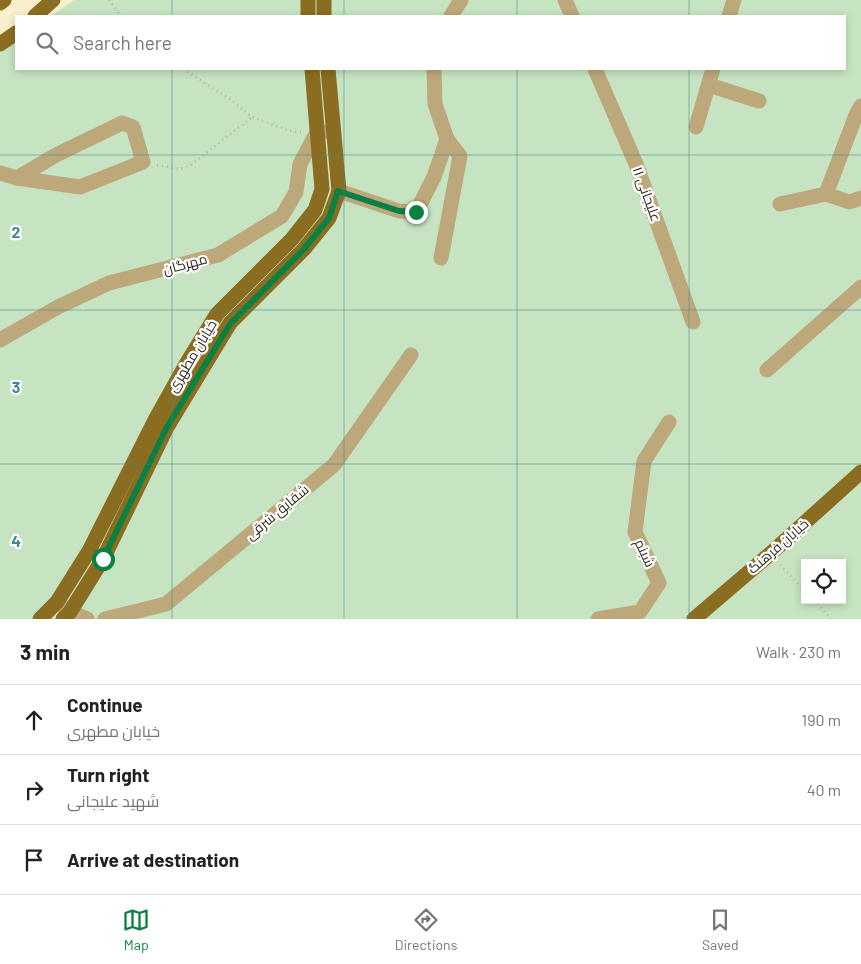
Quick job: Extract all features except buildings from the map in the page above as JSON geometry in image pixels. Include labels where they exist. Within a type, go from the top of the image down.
[{"type":"main road","points":[[0,3],[4,0]]},
{"type":"main road","points":[[36,15],[53,0]]},
{"type":"main road","points":[[308,0],[308,15]]},
{"type":"main road","points":[[324,0],[324,15]]},
{"type":"main road","points":[[0,44],[15,34]]},
{"type":"main road","name":"خیابان مطهری","points":[[40,619],[57,602],[89,552],[161,423],[217,314],[292,239],[315,210],[322,190],[312,70]]},
{"type":"main road","name":"خیابان مطهری","points":[[66,616],[103,559],[161,423],[230,324],[304,249],[329,218],[338,191],[328,70]]},
{"type":"main road","name":"خیابان فرهنگ","points":[[694,619],[861,472]]},
{"type":"main road","points":[[89,552],[103,559]]},
{"type":"street","points":[[452,15],[461,0]]},
{"type":"street","points":[[565,0],[572,15]]},
{"type":"street","points":[[729,15],[734,0]]},
{"type":"street","points":[[434,70],[435,104],[447,139],[460,156],[441,258]]},
{"type":"street","name":"علیجانی ۱۱","points":[[595,70],[636,164],[693,322]]},
{"type":"street","points":[[696,127],[714,70]]},
{"type":"street","points":[[709,85],[759,100]]},
{"type":"street","points":[[826,194],[861,106]]},
{"type":"street","points":[[0,173],[17,178],[80,187],[143,162],[133,127],[122,123],[56,155],[17,178]]},
{"type":"street","points":[[317,132],[333,131]]},
{"type":"street","name":"مهرگان","points":[[0,340],[58,307],[109,283],[218,255],[282,216],[296,192],[300,164],[317,132]]},
{"type":"street","points":[[338,191],[399,211],[416,212],[434,178],[447,139]]},
{"type":"street","points":[[780,204],[826,194],[849,202],[861,198]]},
{"type":"street","points":[[766,370],[861,287]]},
{"type":"street","name":"شقایق شرقی","points":[[105,619],[166,604],[334,465],[411,355]]},
{"type":"street","name":"شبنم","points":[[598,619],[640,612],[659,583],[635,532],[644,460],[669,422]]},
{"type":"street","points":[[57,602],[66,616],[87,619]]},
{"type":"path","points":[[109,0],[120,15]]},
{"type":"path","points":[[185,70],[230,99],[252,117],[293,132],[317,132]]},
{"type":"path","points":[[143,162],[180,170],[191,165],[252,117]]},
{"type":"path","points":[[770,554],[801,587]]},
{"type":"path","points":[[818,604],[831,619]]},
{"type":"green space","points":[[74,0],[861,0],[861,619],[0,619],[0,51],[15,41],[15,70],[846,70],[846,15],[52,15]]},
{"type":"route","points":[[103,559],[167,427],[230,324],[304,249],[329,218],[338,191],[399,211],[416,212]]}]
